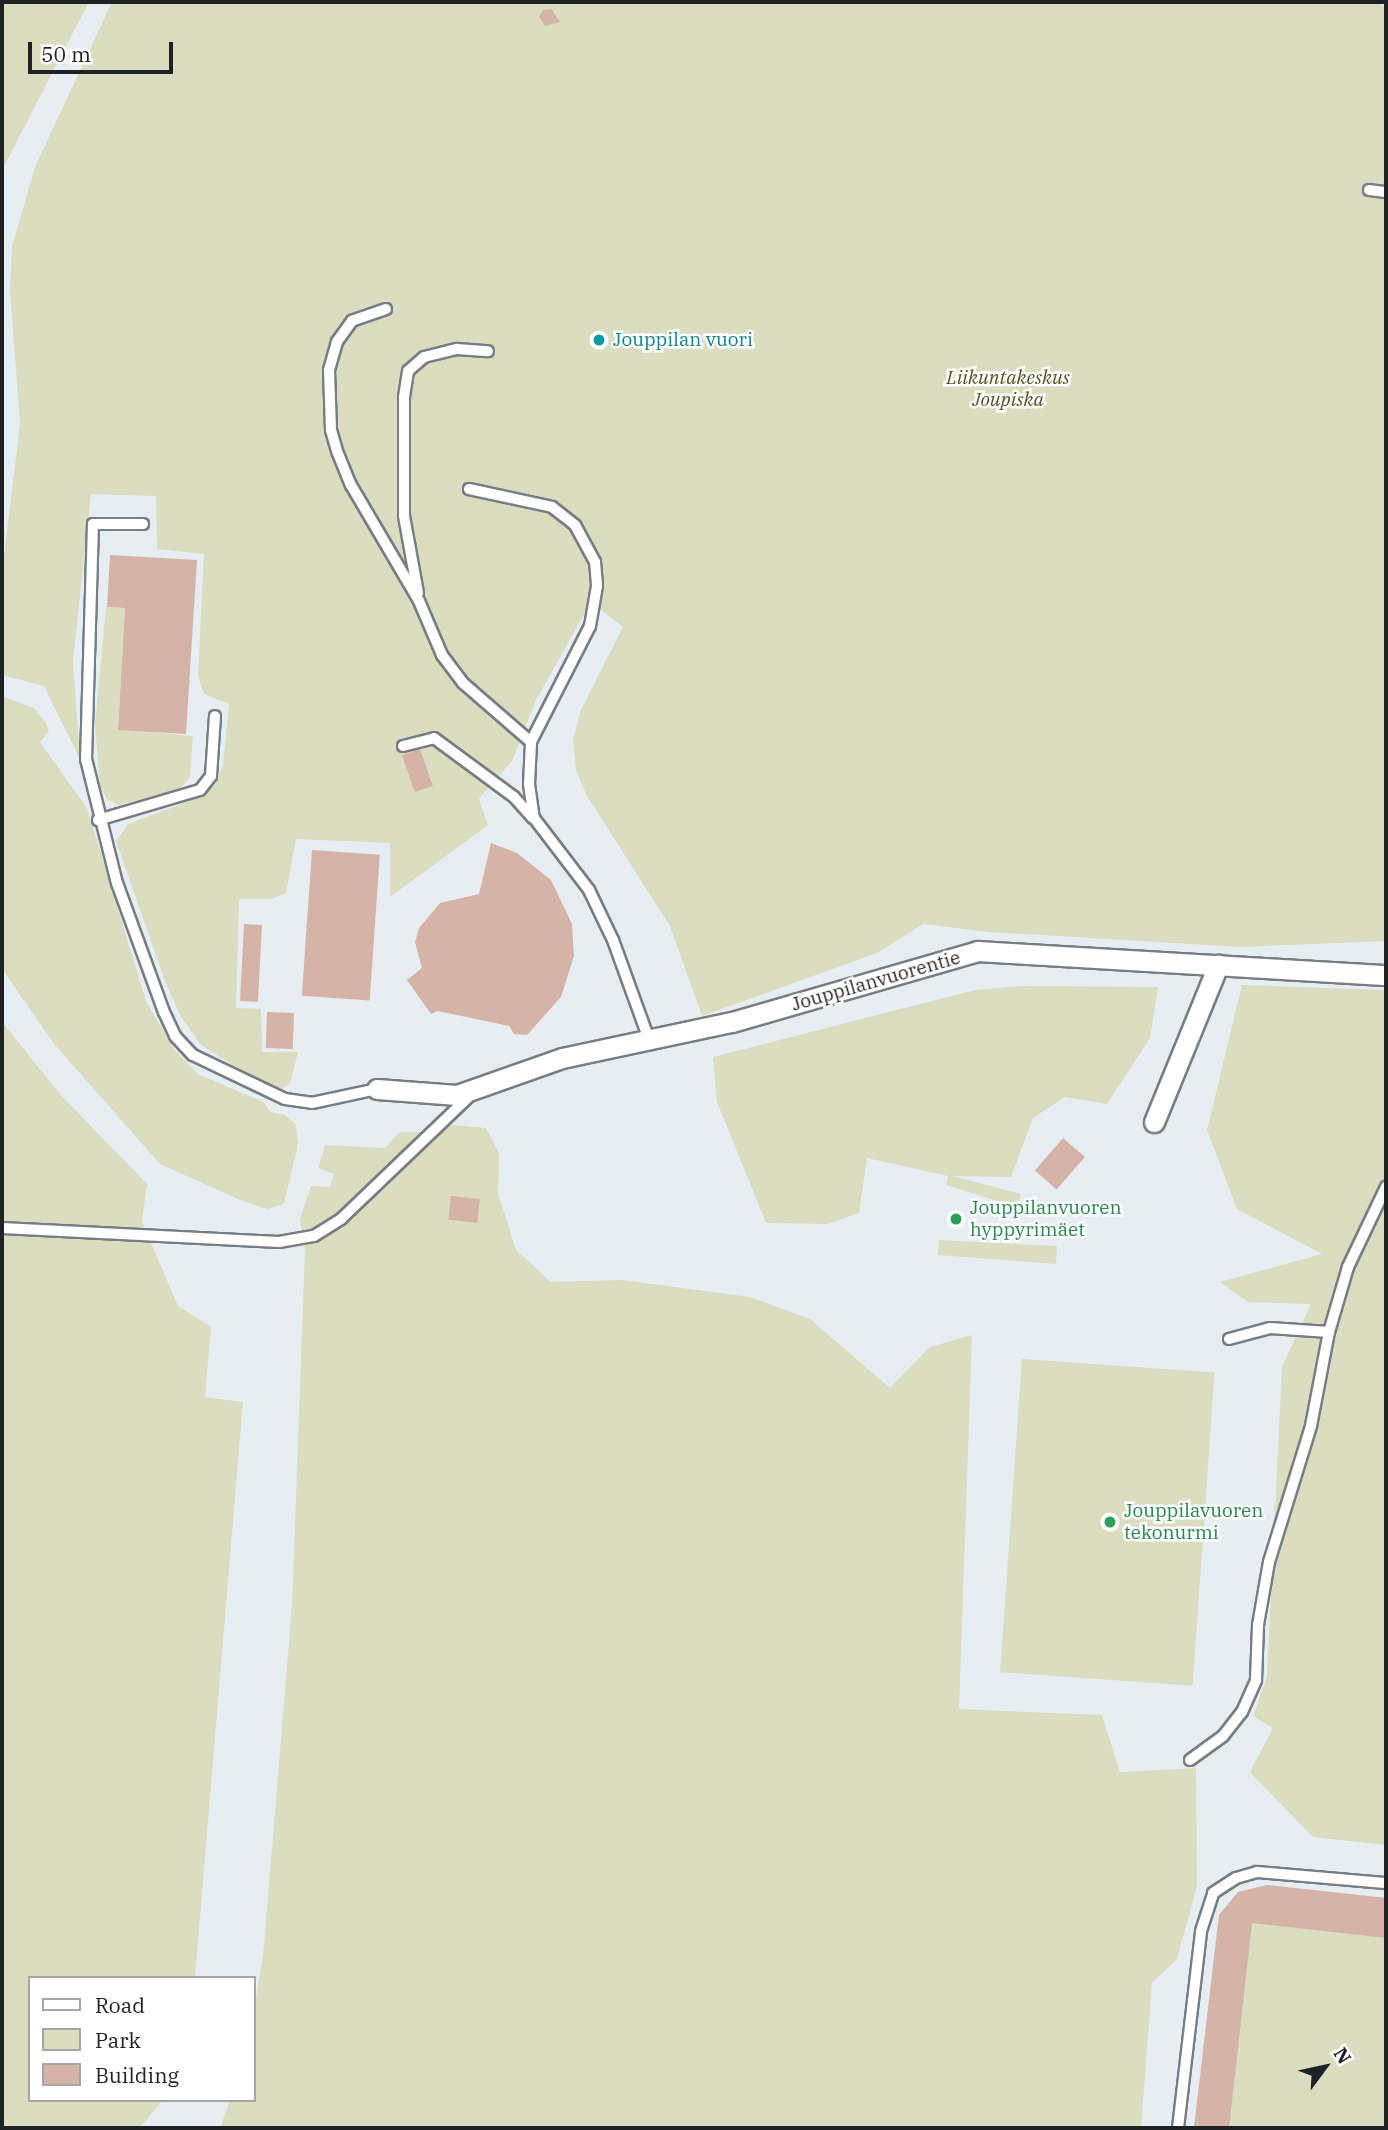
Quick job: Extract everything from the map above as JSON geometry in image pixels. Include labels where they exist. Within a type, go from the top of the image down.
[{"type":"street","name":"Jouppilanvuorentie","points":[[377,1090],[457,1095],[562,1058],[650,1042],[978,951],[1386,975]]},
{"type":"street","points":[[1154,1122],[1219,965]]},
{"type":"lane","points":[[1369,190],[1386,192]]},
{"type":"lane","points":[[386,309],[352,321],[337,342],[330,370],[331,430],[351,485],[420,604],[442,655],[463,683],[531,742]]},
{"type":"lane","points":[[420,604],[404,516],[404,397],[408,371],[424,357],[457,349],[488,351]]},
{"type":"lane","points":[[469,489],[552,507],[576,525],[595,562],[597,586],[590,626],[531,742],[529,784],[534,818]]},
{"type":"lane","points":[[144,524],[93,524],[86,760],[98,820],[164,1012],[175,1036],[193,1055],[285,1099],[312,1103],[377,1090]]},
{"type":"lane","points":[[98,820],[200,790],[211,776],[215,716]]},
{"type":"lane","points":[[403,746],[434,738],[514,797],[534,818],[589,890],[621,960],[650,1042]]},
{"type":"lane","points":[[2,1228],[279,1242],[314,1236],[341,1219],[470,1098],[476,1087]]},
{"type":"lane","points":[[1189,1760],[1223,1736],[1242,1712],[1256,1680],[1258,1625],[1269,1562],[1311,1426],[1328,1332],[1348,1267],[1386,1187]]},
{"type":"lane","points":[[1229,1339],[1270,1328],[1328,1332]]},
{"type":"lane","points":[[1178,2128],[1201,1931],[1213,1893],[1236,1878],[1257,1872],[1386,1882]]},
{"type":"green space","points":[[2,2],[89,2],[2,170]]},
{"type":"green space","name":"Liikuntakeskus Joupiska","points":[[112,2],[1376,2],[1386,7],[1386,941],[1240,947],[989,932],[923,924],[877,953],[702,1016],[670,926],[587,796],[576,770],[573,740],[581,710],[623,627],[591,602],[536,700],[512,761],[479,799],[488,825],[390,897],[390,843],[296,839],[286,893],[272,899],[239,899],[236,1008],[261,1009],[262,1052],[298,1052],[290,1084],[281,1089],[261,1083],[201,1045],[181,1017],[165,981],[116,841],[128,824],[187,802],[215,786],[223,765],[229,704],[204,694],[198,675],[204,554],[157,549],[156,496],[91,494],[73,661],[80,759],[44,686],[2,675],[2,573],[20,423],[10,290],[12,247],[35,167]]},
{"type":"green space","points":[[106,607],[125,608],[118,729],[193,736],[190,777],[179,790],[118,805],[107,799],[100,785],[95,725]]},
{"type":"green space","points":[[2,696],[34,708],[46,723],[49,731],[40,742],[87,808],[146,1001],[174,1049],[198,1074],[263,1102],[270,1112],[285,1115],[296,1125],[298,1144],[284,1204],[267,1209],[240,1200],[160,1164],[55,1045],[2,969]]},
{"type":"green space","points":[[1242,985],[1386,990],[1386,1845],[1313,1837],[1250,1772],[1273,1728],[1253,1716],[1267,1677],[1282,1367],[1311,1304],[1248,1302],[1220,1282],[1322,1254],[1237,1209],[1207,1130]]},
{"type":"green space","points":[[1021,986],[1158,987],[1150,1038],[1107,1104],[1065,1097],[1033,1118],[1011,1177],[952,1176],[1021,1194],[1017,1207],[946,1185],[948,1176],[867,1158],[859,1213],[828,1224],[766,1223],[717,1102],[713,1057],[975,990]]},
{"type":"green space","points":[[2,1022],[60,1094],[147,1184],[142,1222],[178,1306],[211,1327],[205,1397],[243,1402],[195,1976],[28,1976],[28,2102],[161,2102],[142,2125],[128,2128],[2,2128]]},
{"type":"green space","points":[[452,1125],[486,1128],[499,1153],[498,1193],[516,1250],[551,1282],[622,1280],[750,1297],[810,1319],[890,1388],[930,1347],[972,1335],[959,1709],[1102,1715],[1120,1772],[1196,1768],[1197,1886],[1177,1959],[1152,1983],[1141,2128],[220,2128],[229,2102],[256,2102],[256,1997],[263,1956],[292,1606],[305,1251],[300,1219],[311,1186],[330,1187],[334,1174],[318,1168],[325,1145],[385,1148],[400,1132],[431,1132]]},
{"type":"green space","points":[[939,1240],[1057,1246],[1056,1264],[938,1255]]},
{"type":"green space","name":"Jouppilavuoren tekonurmi","points":[[1022,1359],[1215,1372],[1193,1686],[1000,1672]]},
{"type":"green space","points":[[1267,1885],[1386,1898],[1386,2128],[1194,2128],[1219,1915],[1238,1892]]},
{"type":"building","points":[[551,9],[560,22],[545,26],[539,17],[543,10]]},
{"type":"building","points":[[110,555],[197,560],[186,734],[118,730],[125,608],[107,607]]},
{"type":"building","points":[[420,749],[433,786],[415,792],[402,755]]},
{"type":"building","points":[[491,843],[517,853],[551,880],[572,924],[574,956],[561,997],[527,1035],[514,1034],[509,1026],[438,1011],[431,1014],[407,980],[422,968],[415,942],[419,928],[440,903],[479,894]]},
{"type":"building","points":[[312,850],[380,855],[370,1000],[302,996]]},
{"type":"building","points":[[244,924],[262,925],[258,1002],[240,1001]]},
{"type":"building","points":[[267,1012],[294,1013],[293,1049],[266,1048]]},
{"type":"building","points":[[1063,1138],[1085,1157],[1057,1189],[1035,1170]]},
{"type":"building","points":[[451,1196],[480,1199],[477,1223],[448,1220]]},
{"type":"building","points":[[1267,1885],[1386,1898],[1386,1938],[1252,1923],[1229,2128],[1194,2128],[1219,1915],[1238,1892]]},
{"type":"place","name":"Jouppilan vuori","points":[[599,340]]},
{"type":"place","name":"Jouppilanvuoren hyppyrimäet","points":[[956,1219]]},
{"type":"place","name":"Jouppilavuoren tekonurmi","points":[[1110,1522]]}]
